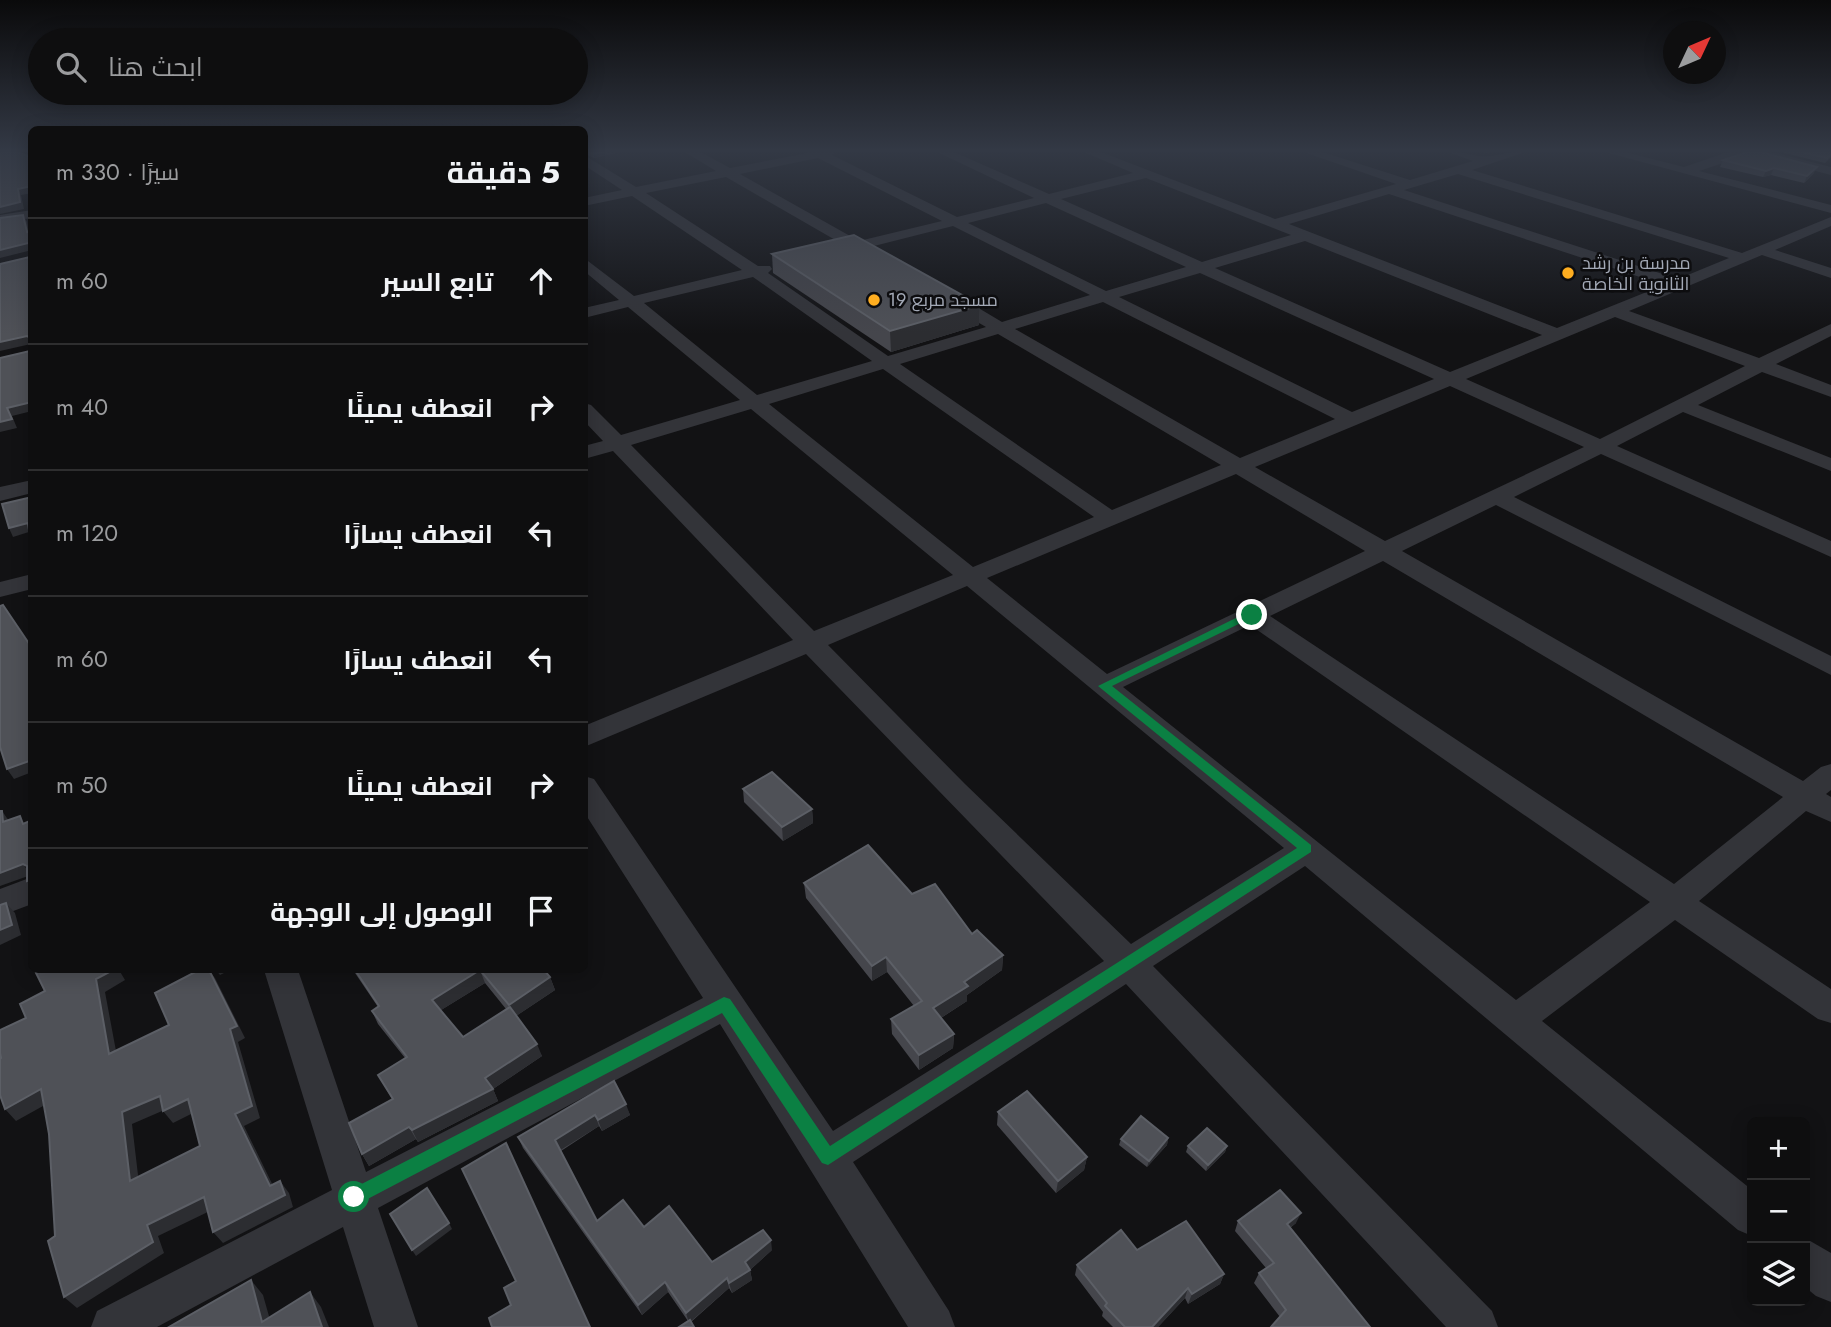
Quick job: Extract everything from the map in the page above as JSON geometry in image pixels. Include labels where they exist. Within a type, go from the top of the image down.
[{"type":"street","points":[[0,216],[16,211],[28,211]]},
{"type":"street","points":[[663,211],[755,271],[1108,517]]},
{"type":"street","points":[[796,211],[893,267]]},
{"type":"street","points":[[935,211],[1354,421]]},
{"type":"street","points":[[832,253],[996,211]]},
{"type":"street","points":[[1077,211],[1831,550]]},
{"type":"street","points":[[1241,211],[1556,334]]},
{"type":"street","points":[[1274,224],[1319,211]]},
{"type":"street","points":[[1454,211],[1677,284]]},
{"type":"street","points":[[1603,211],[1753,254],[1831,273]]},
{"type":"street","points":[[0,216],[28,212]]},
{"type":"street","points":[[588,735],[1108,517],[1354,421],[1556,334],[1831,221]]},
{"type":"street","points":[[588,452],[1306,236]]},
{"type":"street","points":[[588,312],[780,265]]},
{"type":"street","points":[[588,266],[966,576],[1517,1019],[1747,1212]]},
{"type":"street","points":[[929,287],[1818,803]]},
{"type":"street","points":[[1614,311],[1831,391]]},
{"type":"street","points":[[1103,686],[1600,447],[1831,330]]},
{"type":"street","points":[[1682,405],[1831,464]]},
{"type":"street","points":[[588,413],[808,642],[1127,962],[1476,1327]]},
{"type":"street","points":[[0,494],[28,487]]},
{"type":"street","points":[[1497,497],[1831,667]]},
{"type":"street","points":[[0,590],[28,582]]},
{"type":"street","points":[[1252,615],[1831,1008]]},
{"type":"street","points":[[1517,1019],[1675,901],[1818,803],[1831,774]]},
{"type":"street","points":[[588,794],[724,1004],[828,1157],[933,1327]]},
{"type":"street","points":[[828,1157],[1127,962],[1307,849]]},
{"type":"street","points":[[0,903],[28,892]]},
{"type":"street","points":[[282,973],[396,1327]]},
{"type":"street","points":[[113,1327],[354,1197],[724,1004]]},
{"type":"street","points":[[1810,1263],[1831,1281]]},
{"type":"building","points":[[23,215],[28,243],[0,250],[0,218]]},
{"type":"building","points":[[854,235],[980,305],[890,331],[772,254]]},
{"type":"building","points":[[28,257],[28,337],[0,342],[0,264]]},
{"type":"building","points":[[28,351],[28,403],[7,408],[12,419],[0,422],[0,358]]},
{"type":"building","points":[[28,498],[28,523],[9,528],[2,504]]},
{"type":"building","points":[[3,605],[28,642],[28,761],[7,769],[0,747],[0,606]]},
{"type":"building","points":[[772,772],[812,809],[782,827],[743,789]]},
{"type":"building","points":[[2,811],[3,822],[20,816],[23,824],[28,822],[28,881],[27,866],[23,864],[0,873]]},
{"type":"building","points":[[868,845],[912,894],[935,884],[972,934],[977,930],[1003,955],[964,982],[968,986],[933,1008],[954,1034],[919,1055],[891,1019],[922,1001],[886,957],[872,966],[804,883]]},
{"type":"building","points":[[6,903],[12,925],[0,930],[0,905]]},
{"type":"building","points":[[36,973],[107,973],[96,979],[109,1054],[169,1025],[155,993],[193,973],[210,973],[237,1026],[230,1029],[252,1106],[235,1114],[270,1186],[280,1181],[285,1195],[213,1232],[204,1197],[147,1225],[153,1242],[64,1297],[48,1241],[55,1236],[49,1134],[41,1089],[5,1109],[0,1095],[0,1030],[26,1018],[20,1004],[45,991]],"holes":[[[160,1096],[163,1111],[188,1099],[200,1146],[130,1181],[122,1112]]]},
{"type":"building","points":[[357,973],[475,973],[432,1000],[463,1037],[510,1007],[537,1044],[485,1078],[493,1089],[412,1130],[409,1127],[362,1154],[349,1123],[393,1099],[378,1075],[407,1057],[372,1011],[379,1006]]},
{"type":"building","points":[[482,973],[547,973],[550,977],[509,1005]]},
{"type":"building","points":[[614,1081],[626,1104],[598,1120],[595,1115],[555,1140],[597,1221],[623,1200],[644,1227],[669,1206],[712,1262],[763,1230],[771,1240],[745,1262],[750,1270],[729,1283],[727,1278],[686,1313],[665,1282],[638,1305],[518,1137]]},
{"type":"building","points":[[1027,1091],[1087,1157],[1058,1181],[998,1112]]},
{"type":"building","points":[[1141,1116],[1168,1138],[1149,1161],[1121,1139]]},
{"type":"building","points":[[1207,1128],[1227,1146],[1208,1165],[1188,1146]]},
{"type":"building","points":[[506,1143],[590,1327],[492,1327],[489,1318],[511,1305],[504,1288],[516,1281],[462,1169]]},
{"type":"building","points":[[427,1188],[449,1223],[412,1250],[390,1214]]},
{"type":"building","points":[[1280,1190],[1301,1213],[1287,1224],[1370,1327],[1271,1327],[1286,1310],[1259,1273],[1274,1263],[1238,1221]]},
{"type":"building","points":[[1186,1221],[1224,1274],[1192,1294],[1188,1288],[1152,1327],[1125,1327],[1105,1306],[1107,1303],[1077,1265],[1121,1230],[1137,1250]]},
{"type":"building","points":[[251,1280],[262,1322],[310,1292],[322,1327],[169,1327]]},
{"type":"building","points":[[690,1320],[694,1327],[679,1327]]},
{"type":"place","name":"مدرسة بن رشد الثانوية الخاصة","points":[[1568,273]]},
{"type":"place","name":"مسجد مربع 19","points":[[874,300]]},
{"type":"route","points":[[354,1197],[724,1004],[828,1157],[1127,962],[1307,849],[1103,686],[1252,615]]}]
